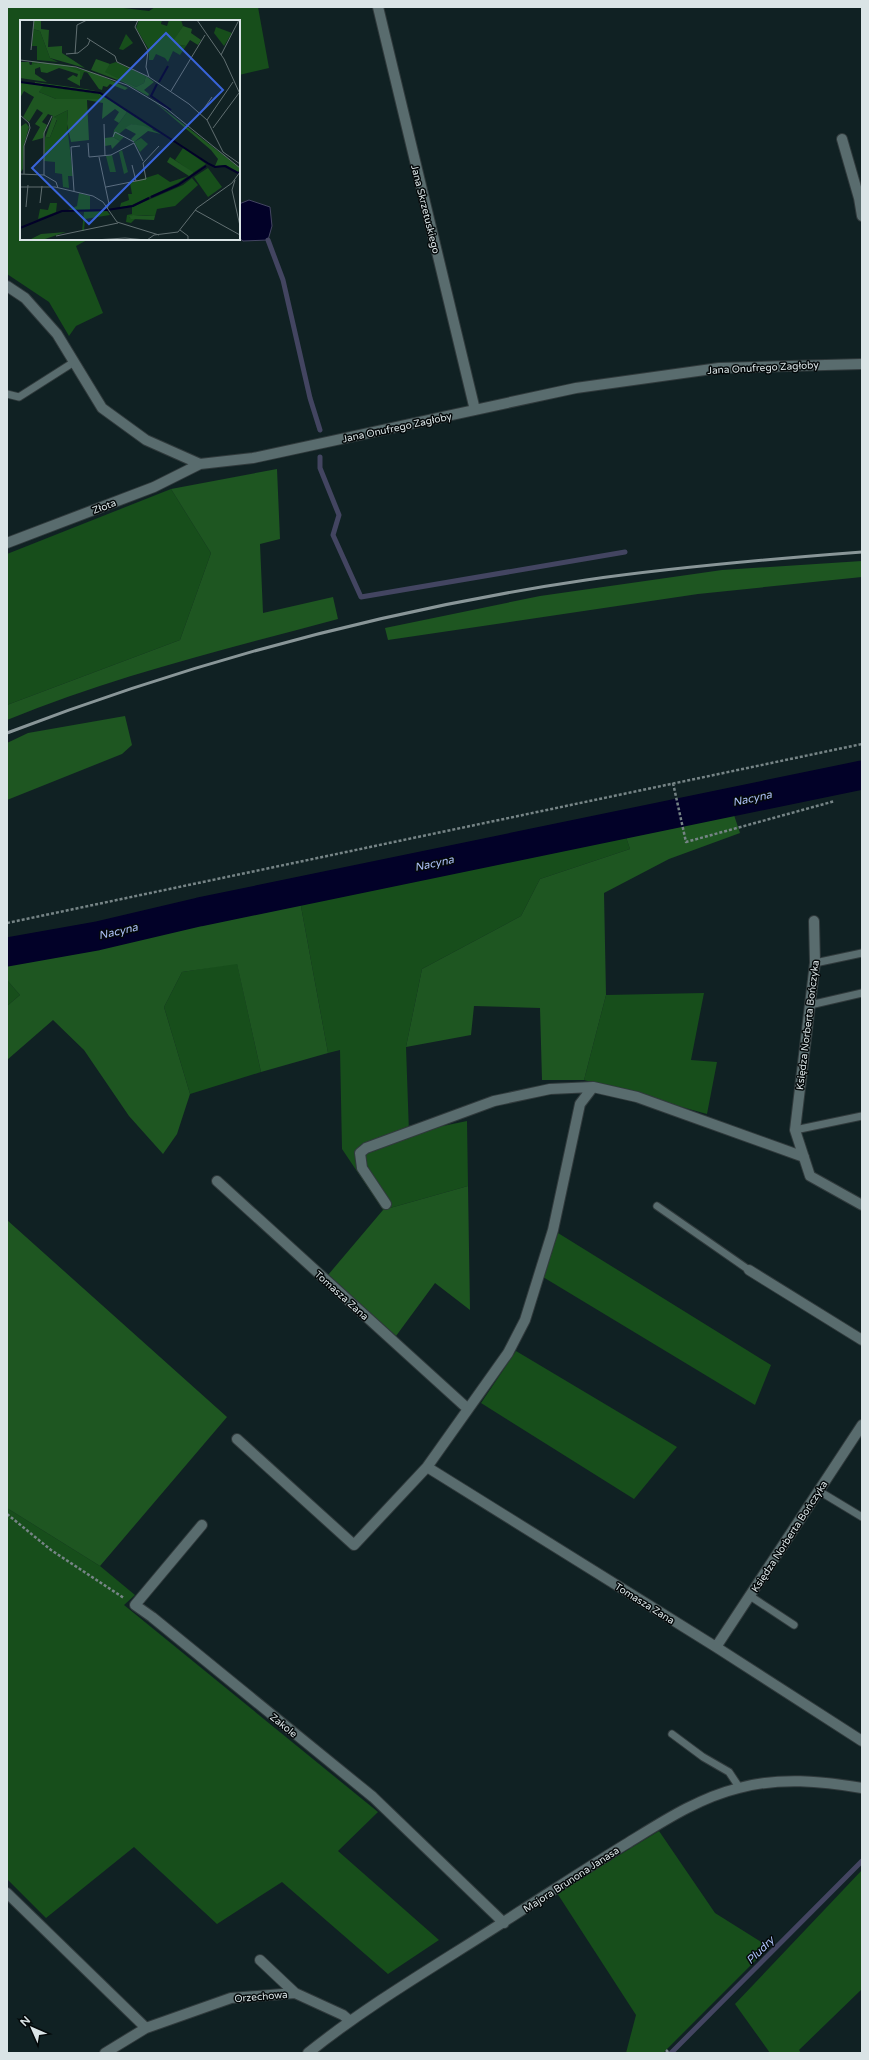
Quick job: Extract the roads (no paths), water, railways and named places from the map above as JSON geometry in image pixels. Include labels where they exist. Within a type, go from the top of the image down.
[{"type":"street","name":"Jana Skrzetuskiego","points":[[378,7],[475,410]]},
{"type":"street","points":[[842,139],[859,198],[862,216]]},
{"type":"street","points":[[7,286],[25,298],[57,334],[102,408],[146,440],[200,464]]},
{"type":"street","name":"Jana Onufrego Zagłoby","points":[[200,464],[253,458],[576,388],[719,368],[862,364]]},
{"type":"street","name":"Złota","points":[[7,543],[154,487],[200,464]]},
{"type":"street","name":"Księdza Norberta Bończyka","points":[[814,921],[815,963],[795,1130],[810,1176],[862,1205]]},
{"type":"street","points":[[386,1204],[362,1168],[360,1154],[366,1148],[494,1101],[550,1089],[593,1087],[637,1097],[804,1158]]},
{"type":"street","points":[[237,1439],[354,1545],[427,1467],[508,1353],[525,1320],[553,1230],[580,1104],[593,1087]]},
{"type":"street","name":"Tomasza Zana","points":[[216,1181],[468,1409]]},
{"type":"street","points":[[749,1270],[862,1340]]},
{"type":"street","name":"Księdza Norberta Bończyka","points":[[716,1647],[862,1425]]},
{"type":"street","name":"Tomasza Zana","points":[[427,1467],[716,1647],[862,1741]]},
{"type":"street","name":"Zakole","points":[[202,1525],[135,1605],[158,1622],[373,1797],[504,1923]]},
{"type":"street","name":"Majora Brunona Janasa","points":[[308,2053],[350,2021],[670,1817],[715,1795],[768,1782],[828,1782],[862,1788]]},
{"type":"street","points":[[7,1893],[146,2028]]},
{"type":"street","points":[[260,1960],[295,1993]]},
{"type":"street","name":"Orzechowa","points":[[105,2053],[146,2028],[231,1998],[295,1993],[343,2015],[350,2021]]},
{"type":"lane","points":[[7,394],[19,397],[74,362]]},
{"type":"lane","points":[[815,963],[862,953]]},
{"type":"lane","points":[[810,1004],[862,993]]},
{"type":"lane","points":[[795,1130],[862,1116]]},
{"type":"lane","points":[[657,1206],[749,1270]]},
{"type":"lane","points":[[819,1491],[862,1517]]},
{"type":"lane","points":[[750,1596],[794,1625]]},
{"type":"lane","points":[[672,1734],[703,1757],[727,1770],[734,1777],[739,1788]]},
{"type":"water","points":[[249,200],[270,207],[272,226],[268,240],[243,241],[240,239],[240,204]]},
{"type":"waterway","points":[[268,240],[283,280],[310,398],[320,430]]},
{"type":"waterway","points":[[320,457],[320,468],[339,515],[333,535],[361,597],[625,552]]},
{"type":"waterway","points":[[857,765],[862,769]]},
{"type":"waterway","name":"Nacyna","points":[[7,952],[97,936],[199,912],[862,775]]},
{"type":"waterway","name":"Pludry","points":[[671,2053],[862,1861]]},
{"type":"railway","points":[[7,733],[77,707],[220,661],[365,622],[439,606],[512,592],[620,575],[862,552]]}]
